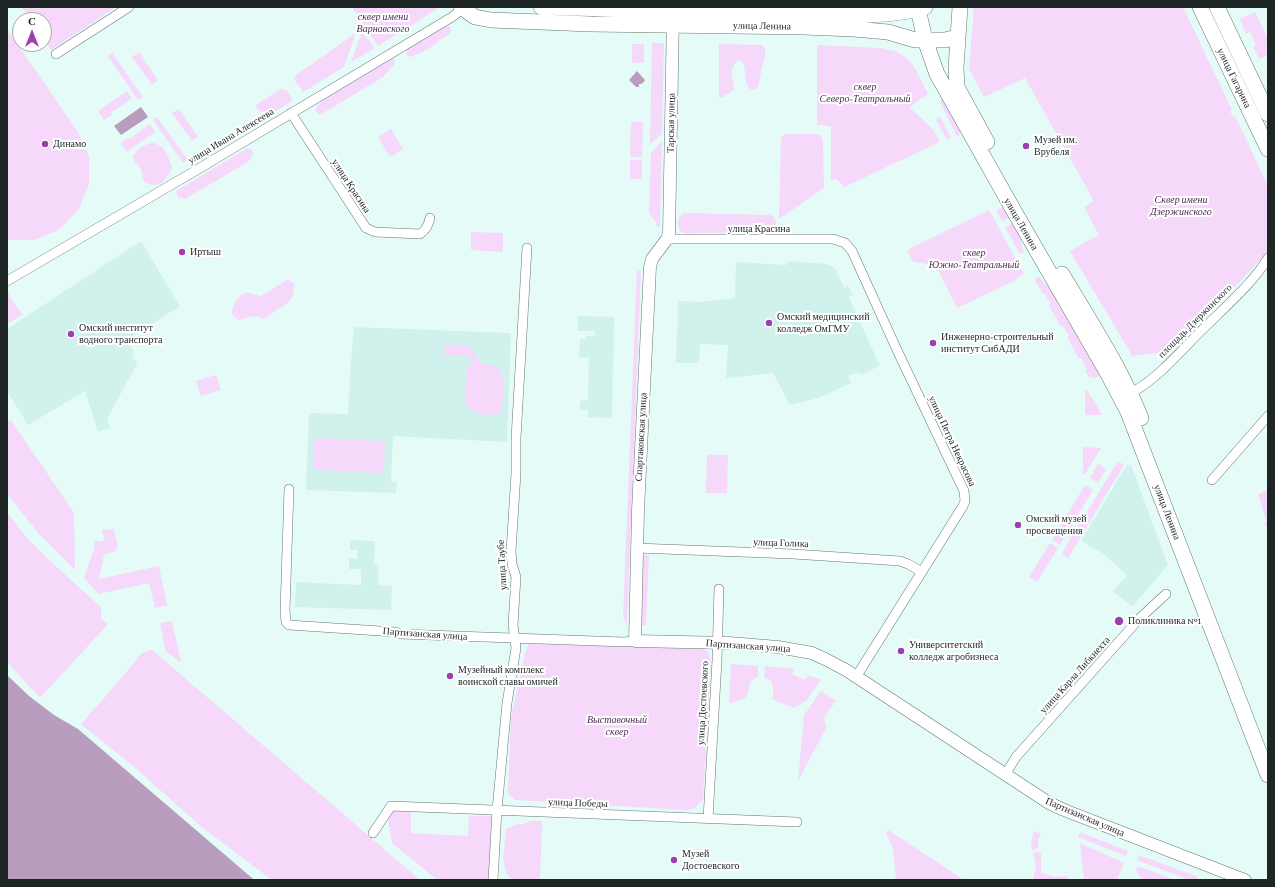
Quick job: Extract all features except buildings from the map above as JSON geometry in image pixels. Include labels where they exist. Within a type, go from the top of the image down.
[{"type":"main road","name":"улица Ленина","points":[[463,7],[475,17],[483,19],[528,22],[673,14]]},
{"type":"main road","name":"улица Ленина","points":[[540,7],[781,20],[888,32],[914,40],[925,40],[941,80],[1014,211],[1108,374],[1128,412],[1268,775]]},
{"type":"main road","name":"улица Гагарина","points":[[1200,7],[1268,149]]},
{"type":"main road","name":"улица Гагарина","points":[[1217,7],[1268,114]]},
{"type":"main road","name":"улица Ленина","points":[[781,20],[888,13],[920,8]]},
{"type":"main road","points":[[920,8],[925,40],[945,40],[957,37],[956,10]]},
{"type":"main road","name":"улица Ленина","points":[[957,37],[957,87],[1035,228],[1131,393],[1268,748]]},
{"type":"street","points":[[56,54],[129,7]]},
{"type":"street","name":"улица Ивана Алексеева","points":[[7,281],[200,168],[452,17],[463,7]]},
{"type":"street","name":"Тарская улица","points":[[667,239],[669,231],[673,14]]},
{"type":"street","name":"улица Красина","points":[[291,113],[366,228],[375,232],[420,234],[426,230],[430,218]]},
{"type":"street","name":"улица Красина","points":[[667,239],[833,239],[848,246]]},
{"type":"street","name":"Спартаковская улица","points":[[635,641],[636,548],[650,267],[655,253],[667,239]]},
{"type":"street","name":"улица Петра Некрасова","points":[[848,246],[852,251],[965,496],[963,506],[856,677]]},
{"type":"street","name":"улица Таубе","points":[[493,880],[507,703],[516,648],[516,638],[513,631],[513,625],[516,577],[512,564],[511,550],[527,248]]},
{"type":"street","name":"площадь Дзержинского","points":[[1131,393],[1145,385],[1164,368],[1252,279],[1268,258]]},
{"type":"street","points":[[1212,480],[1268,416]]},
{"type":"street","name":"Партизанская улица","points":[[289,489],[285,611],[286,622],[289,625],[395,632],[400,634],[624,642],[717,643],[778,647],[812,653],[856,677],[1049,803],[1245,880]]},
{"type":"street","name":"улица Голика","points":[[636,548],[793,554],[900,562],[908,564],[922,572]]},
{"type":"street","name":"улица Достоевского","points":[[708,819],[719,589]]},
{"type":"street","name":"улица Карла Либкнехта","points":[[1005,775],[1016,757],[1133,626],[1166,594]]},
{"type":"street","name":"улица Победы","points":[[373,833],[391,806],[797,822]]},
{"type":"shaded area","points":[[637,71],[645,80],[642,84],[639,84],[639,87],[636,87],[629,80]]},
{"type":"shaded area","points":[[141,107],[148,117],[121,135],[114,126]]},
{"type":"shaded area","name":"Омский институт водного транспорта","points":[[141,241],[180,306],[127,340],[134,353],[132,358],[138,362],[107,419],[111,428],[98,432],[85,391],[28,425],[7,391],[7,329]]},
{"type":"shaded area","name":"Омский медицинский колледж ОмГМУ","points":[[788,261],[826,264],[832,266],[836,270],[844,288],[848,286],[853,295],[849,297],[880,366],[860,375],[859,372],[848,376],[851,383],[818,398],[790,405],[773,373],[726,378],[728,345],[700,344],[699,363],[676,363],[678,301],[701,302],[735,298],[736,262],[787,265]]},
{"type":"shaded area","points":[[578,316],[614,317],[612,418],[588,417],[588,410],[580,410],[580,401],[588,400],[589,357],[579,357],[580,339],[585,339],[586,336],[595,336],[595,331],[578,331]]},
{"type":"shaded area","points":[[354,327],[511,333],[507,442],[393,436],[391,482],[397,482],[396,493],[306,490],[309,413],[348,414]]},
{"type":"shaded area","points":[[1131,465],[1168,565],[1132,607],[1113,591],[1127,575],[1102,553],[1081,541],[1126,466]]},
{"type":"shaded area","points":[[350,540],[375,541],[374,565],[379,565],[378,585],[392,586],[391,610],[295,607],[296,582],[361,585],[361,569],[349,569],[349,558],[357,559],[358,550],[350,550]]},
{"type":"shaded area","points":[[7,675],[29,696],[54,715],[78,729],[255,880],[7,880]]},
{"type":"green space","points":[[22,7],[116,7],[52,49],[52,12],[25,12]]},
{"type":"green space","name":"сквер имени Варнавского","points":[[352,7],[440,7],[378,46]]},
{"type":"green space","name":"Сквер имени Дзержинского","points":[[974,7],[1183,7],[1232,110],[1230,111],[1233,117],[1235,116],[1268,186],[1268,252],[1162,359],[1157,353],[1133,357],[1070,251],[1099,235],[1084,207],[1094,201],[1025,78],[984,97],[969,69]]},
{"type":"green space","points":[[1255,12],[1268,39],[1268,55],[1259,59],[1253,46],[1256,45],[1250,32],[1246,34],[1240,19]]},
{"type":"green space","points":[[449,26],[452,30],[449,34],[428,49],[411,57],[407,56],[406,49],[443,27]]},
{"type":"green space","name":"Динамо","points":[[7,29],[12,36],[12,52],[23,52],[78,132],[89,157],[89,184],[79,209],[60,229],[35,240],[7,240]]},
{"type":"green space","points":[[362,31],[375,48],[351,62]]},
{"type":"green space","points":[[356,33],[344,67],[303,92],[294,79],[296,75]]},
{"type":"green space","points":[[652,43],[664,43],[662,134],[650,144]]},
{"type":"green space","points":[[632,44],[644,44],[644,63],[632,63]]},
{"type":"green space","points":[[719,44],[762,45],[765,49],[765,54],[758,87],[754,90],[750,89],[746,80],[743,63],[739,60],[732,69],[734,90],[723,97],[719,97]]},
{"type":"green space","name":"сквер Северо-Театральный","points":[[817,45],[880,48],[896,51],[909,60],[916,70],[928,94],[909,107],[932,128],[940,142],[844,187],[837,179],[831,180],[831,126],[817,125]]},
{"type":"green space","points":[[139,52],[158,80],[152,85],[132,57]]},
{"type":"green space","points":[[112,53],[143,97],[138,100],[108,56]]},
{"type":"green space","points":[[390,58],[394,60],[395,63],[383,77],[320,115],[315,111],[324,99]]},
{"type":"green space","points":[[281,89],[289,93],[292,98],[291,102],[269,115],[257,109],[256,105]]},
{"type":"green space","points":[[127,91],[132,98],[104,120],[98,111]]},
{"type":"green space","points":[[943,97],[961,128],[957,137],[941,104],[940,100]]},
{"type":"green space","points":[[179,109],[198,137],[192,141],[172,113]]},
{"type":"green space","points":[[157,117],[188,160],[183,163],[153,120]]},
{"type":"green space","points":[[940,117],[951,137],[947,140],[936,120]]},
{"type":"green space","points":[[631,122],[643,122],[642,157],[630,157]]},
{"type":"green space","points":[[150,124],[155,132],[127,152],[120,143],[128,138],[129,139]]},
{"type":"green space","points":[[391,129],[403,149],[390,157],[378,137]]},
{"type":"green space","points":[[785,134],[817,134],[821,136],[823,141],[824,188],[779,219],[781,138]]},
{"type":"green space","points":[[662,141],[660,226],[656,226],[656,222],[649,213],[651,153]]},
{"type":"green space","points":[[147,144],[158,144],[164,149],[172,168],[167,177],[158,185],[144,182],[141,169],[135,162],[133,156],[142,147]]},
{"type":"green space","points":[[246,149],[252,150],[253,154],[248,162],[185,199],[178,197],[176,191]]},
{"type":"green space","points":[[630,160],[642,160],[642,179],[630,179]]},
{"type":"green space","points":[[1004,206],[1010,217],[1002,221],[996,210]]},
{"type":"green space","name":"сквер Южно-Театральный","points":[[989,210],[1024,274],[1017,278],[1018,279],[957,308],[936,266],[912,261],[907,250]]},
{"type":"green space","points":[[685,213],[770,215],[774,217],[776,222],[774,230],[770,232],[685,233],[680,231],[678,223],[680,216]]},
{"type":"green space","points":[[1013,223],[1019,234],[1024,252],[1020,254],[1006,229],[1006,227]]},
{"type":"green space","points":[[471,232],[503,233],[503,252],[471,250]]},
{"type":"green space","points":[[637,271],[641,271],[627,624],[623,617]]},
{"type":"green space","points":[[1038,276],[1051,290],[1102,375],[1094,378],[1089,377],[1085,371],[1087,369],[1081,358],[1079,359],[1067,337],[1069,336],[1063,326],[1061,327],[1049,306],[1051,304],[1035,281]]},
{"type":"green space","points":[[287,280],[294,283],[292,298],[267,317],[263,319],[253,316],[238,320],[232,314],[233,307],[242,294],[249,293],[261,296]]},
{"type":"green space","points":[[7,293],[22,315],[7,324]]},
{"type":"green space","points":[[447,345],[462,345],[472,348],[480,362],[483,364],[493,365],[499,369],[502,374],[503,386],[502,410],[499,414],[481,415],[467,407],[465,401],[467,367],[473,360],[467,356],[446,355],[443,351],[444,347]]},
{"type":"green space","points":[[216,375],[221,390],[201,396],[196,381]]},
{"type":"green space","points":[[1085,390],[1087,390],[1101,415],[1085,415]]},
{"type":"green space","points":[[11,420],[74,513],[75,570],[40,535],[7,494],[7,422]]},
{"type":"green space","points":[[314,438],[385,441],[384,473],[313,469]]},
{"type":"green space","points":[[1083,447],[1101,448],[1085,474],[1083,474]]},
{"type":"green space","points":[[707,455],[728,455],[727,493],[706,493]]},
{"type":"green space","points":[[1118,461],[1124,465],[1068,558],[1063,555],[1063,551]]},
{"type":"green space","points":[[1098,464],[1106,469],[1098,483],[1090,478]]},
{"type":"green space","points":[[1085,485],[1093,490],[1060,545],[1052,540]]},
{"type":"green space","points":[[1268,490],[1268,531],[1264,523],[1267,523],[1258,494]]},
{"type":"green space","points":[[7,512],[27,538],[101,607],[101,619],[108,624],[40,698],[7,662]]},
{"type":"green space","points":[[114,529],[118,548],[115,549],[115,552],[104,554],[99,579],[159,566],[167,605],[155,608],[149,583],[99,594],[84,578],[94,549],[94,541],[104,541],[102,530]]},
{"type":"green space","points":[[1050,543],[1058,548],[1037,582],[1029,577]]},
{"type":"green space","points":[[645,555],[649,555],[646,625],[641,625],[641,559]]},
{"type":"green space","points":[[172,621],[181,663],[165,650],[160,623]]},
{"type":"green space","name":"Выставочный сквер","points":[[529,644],[704,649],[708,652],[711,660],[703,800],[693,809],[686,810],[515,800],[508,793],[511,717],[525,653]]},
{"type":"green space","points":[[152,650],[420,880],[272,880],[203,828],[134,767],[81,724],[142,653]]},
{"type":"green space","points":[[731,664],[758,666],[758,676],[750,682],[747,695],[743,699],[729,703]]},
{"type":"green space","points":[[765,666],[795,669],[792,674],[805,680],[808,675],[821,680],[807,700],[794,708],[772,699],[773,690],[771,681],[764,677]]},
{"type":"green space","points":[[821,691],[836,701],[824,717],[826,728],[798,781],[804,715]]},
{"type":"green space","points":[[393,810],[411,811],[411,833],[468,836],[469,816],[493,816],[489,880],[437,880],[392,843],[388,820]]},
{"type":"green space","points":[[530,821],[542,821],[540,880],[512,880],[506,873],[503,859],[506,829]]},
{"type":"green space","points":[[888,830],[964,880],[896,880],[893,848],[886,834]]},
{"type":"green space","points":[[1034,831],[1041,834],[1038,839],[1038,848],[1032,851],[1031,843]]},
{"type":"green space","points":[[1080,832],[1128,851],[1126,856],[1078,837]]},
{"type":"green space","points":[[1080,843],[1124,863],[1117,880],[1084,880]]},
{"type":"green space","points":[[1039,851],[1041,854],[1041,873],[1055,877],[1066,876],[1069,880],[1033,880],[1036,865],[1033,853]]},
{"type":"green space","points":[[1139,855],[1198,877],[1197,880],[1189,880],[1137,860]]},
{"type":"green space","points":[[1138,866],[1175,880],[1142,880],[1136,870]]},
{"type":"place","name":"Динамо","points":[[45,144]]},
{"type":"place","name":"Музей им. Врубеля","points":[[1026,146]]},
{"type":"place","name":"Иртыш","points":[[182,252]]},
{"type":"place","name":"Омский медицинский колледж ОмГМУ","points":[[769,323]]},
{"type":"place","name":"Омский институт водного транспорта","points":[[71,334]]},
{"type":"place","name":"Инженерно-строительный институт СибАДИ","points":[[933,343]]},
{"type":"place","name":"Омский музей просвещения","points":[[1018,525]]},
{"type":"place","name":"Поликлиника №1","points":[[1119,621]]},
{"type":"place","name":"Университетский колледж агробизнеса","points":[[901,651]]},
{"type":"place","name":"Музейный комплекс воинской славы омичей","points":[[450,676]]},
{"type":"place","name":"Музей Достоевского","points":[[674,860]]}]
